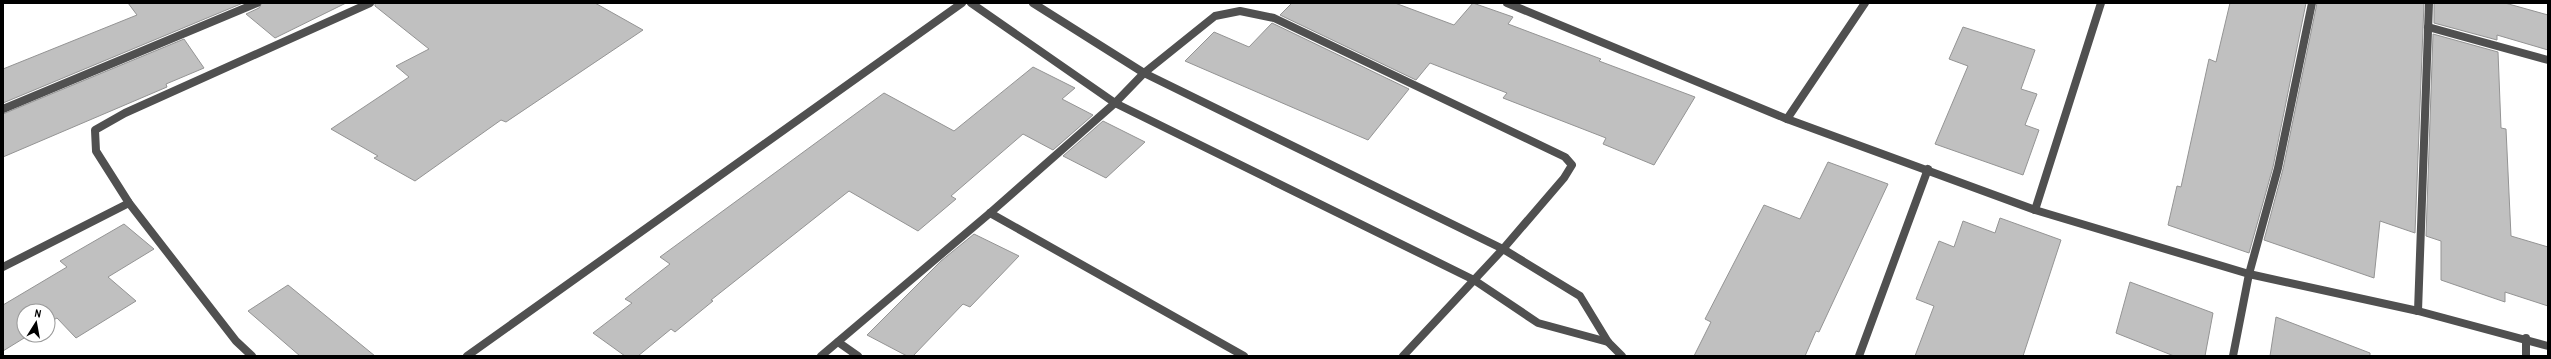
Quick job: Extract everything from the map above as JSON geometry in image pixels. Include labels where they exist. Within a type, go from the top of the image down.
[{"type":"street","points":[[3,108],[257,3]]},
{"type":"street","points":[[252,356],[236,341],[129,203],[96,151],[96,130],[126,113],[370,3]]},
{"type":"street","points":[[467,356],[962,3]]},
{"type":"street","points":[[971,3],[1115,103],[1474,280],[1538,323],[1608,342]]},
{"type":"street","points":[[1033,3],[1144,73],[1503,249],[1580,296],[1608,342],[1622,356]]},
{"type":"street","points":[[1507,3],[1787,118],[1928,169],[2035,210],[2248,274],[2418,311],[2526,338],[2548,346]]},
{"type":"street","points":[[1787,118],[1865,3]]},
{"type":"street","points":[[2035,210],[2101,3]]},
{"type":"street","points":[[2233,356],[2248,274],[2278,168],[2312,3]]},
{"type":"street","points":[[2418,311],[2428,3]]},
{"type":"street","points":[[821,356],[990,213],[1115,103],[1144,73],[1215,16],[1240,11],[1274,18],[1565,157],[1572,165],[1564,178],[1503,249],[1402,356]]},
{"type":"street","points":[[2428,28],[2548,60]]},
{"type":"street","points":[[1859,356],[1928,169]]},
{"type":"street","points":[[3,267],[129,203]]},
{"type":"street","points":[[990,213],[1244,356]]},
{"type":"street","points":[[2526,338],[2526,356]]},
{"type":"street","points":[[838,342],[858,356]]},
{"type":"building","points":[[128,3],[243,3],[3,103],[3,69],[137,15]]},
{"type":"building","points":[[262,3],[346,3],[275,38],[246,14],[259,8]]},
{"type":"building","points":[[375,3],[595,3],[643,30],[506,122],[501,120],[415,181],[374,158],[378,156],[331,129],[409,77],[396,66],[429,49],[375,6]]},
{"type":"building","points":[[1292,3],[1395,3],[1454,25],[1473,3],[1513,17],[1508,24],[1601,59],[1599,61],[1695,97],[1654,165],[1603,144],[1606,138],[1503,98],[1507,93],[1430,63],[1416,80],[1280,15]]},
{"type":"building","points":[[2230,3],[2306,3],[2273,167],[2249,253],[2168,225],[2177,186],[2181,187],[2209,59],[2216,62]]},
{"type":"building","points":[[2317,3],[2424,3],[2415,233],[2380,221],[2374,278],[2264,240],[2283,169]]},
{"type":"building","points":[[2434,3],[2505,3],[2548,15],[2548,50],[2497,35],[2497,40],[2434,23]]},
{"type":"building","points":[[1272,23],[1409,89],[1368,140],[1185,61],[1214,32],[1249,47]]},
{"type":"building","points":[[1963,27],[2035,50],[2021,89],[2037,94],[2025,125],[2039,130],[2023,175],[1935,144],[1968,66],[1949,59]]},
{"type":"building","points":[[2433,34],[2498,52],[2501,128],[2506,129],[2511,236],[2548,247],[2548,306],[2505,292],[2505,302],[2441,280],[2441,241],[2426,236]]},
{"type":"building","points":[[184,39],[204,68],[166,84],[167,87],[3,157],[3,114]]},
{"type":"building","points":[[1033,67],[1075,88],[1062,99],[1093,115],[1053,150],[1023,134],[951,196],[956,199],[918,231],[849,191],[711,300],[713,301],[675,332],[671,329],[638,356],[625,356],[593,333],[632,303],[625,299],[670,264],[660,257],[884,93],[954,131]]},
{"type":"building","points":[[1103,121],[1145,142],[1106,178],[1063,156]]},
{"type":"building","points":[[1828,162],[1888,184],[1819,332],[1816,331],[1805,356],[1694,356],[1711,322],[1705,319],[1764,205],[1800,219]]},
{"type":"building","points":[[2000,218],[2061,240],[2023,356],[1915,356],[1934,306],[1916,299],[1939,241],[1954,247],[1963,221],[1995,233]]},
{"type":"building","points":[[124,224],[154,249],[108,277],[136,301],[76,338],[56,319],[56,303],[16,303],[16,343],[3,351],[3,305],[67,267],[60,261]]},
{"type":"building","points":[[974,234],[1019,256],[970,307],[963,304],[913,356],[907,356],[867,335],[941,261]]},
{"type":"building","points":[[2130,282],[2213,313],[2205,356],[2174,356],[2116,333]]},
{"type":"building","points":[[288,285],[375,356],[300,356],[248,311]]},
{"type":"building","points":[[2276,317],[2370,353],[2370,356],[2270,356]]}]
